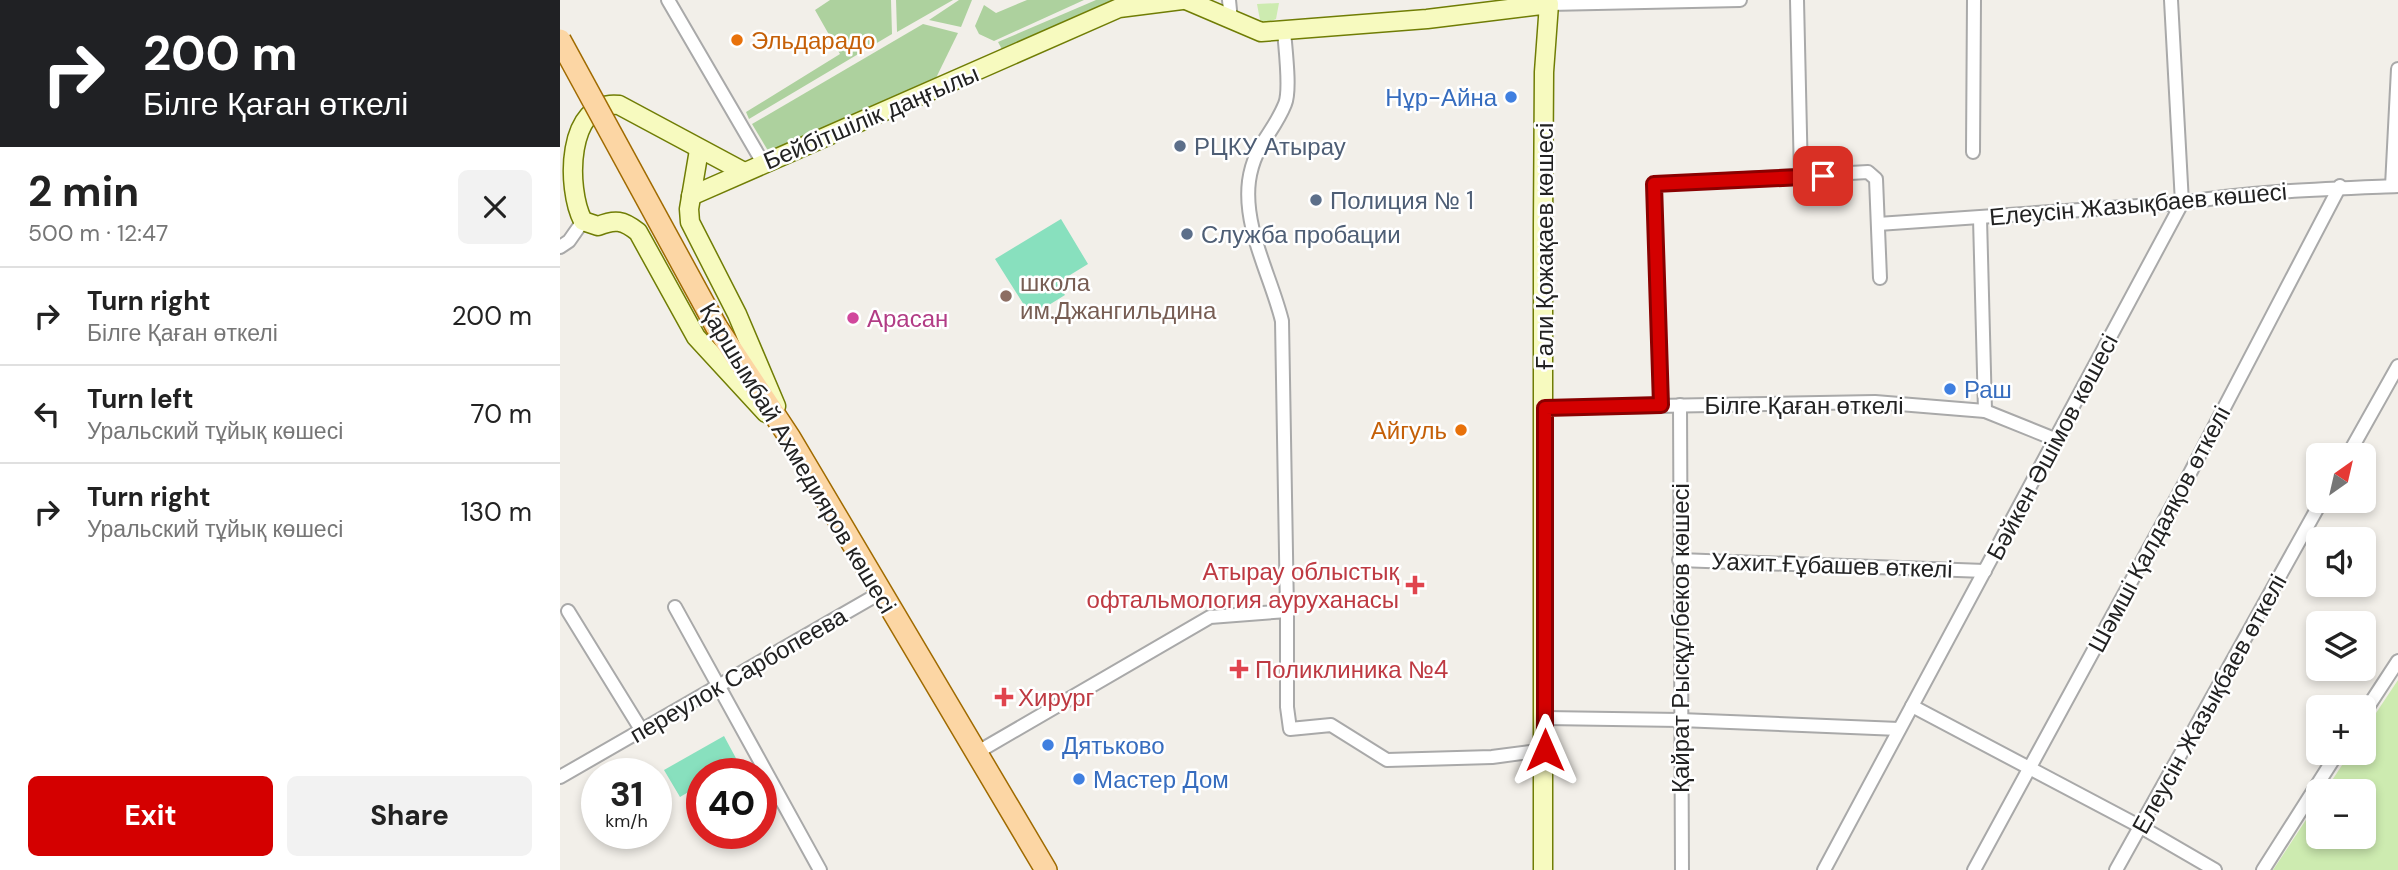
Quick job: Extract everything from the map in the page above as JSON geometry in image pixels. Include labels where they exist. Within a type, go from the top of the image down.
[{"type":"main road","name":"Қаршымбай Ахмедияров көшесі","points":[[560,40],[716,326],[790,438],[1046,870]]},
{"type":"street","points":[[668,0],[763,163]]},
{"type":"street","name":"Бейбітшілік даңғылы","points":[[583,220],[577,208],[575,152],[579,128],[589,113],[604,103],[619,105],[744,172],[1119,9],[1184,0],[1261,32],[1427,19],[1549,2],[1740,0]]},
{"type":"street","points":[[1229,0],[1231,20]]},
{"type":"street","points":[[1797,0],[1801,177]]},
{"type":"street","points":[[1973,152],[1974,0]]},
{"type":"street","points":[[2171,0],[2182,203]]},
{"type":"street","name":"Ғали Қожақаев көшесі","points":[[1544,870],[1544,72],[1549,2]]},
{"type":"street","points":[[1284,30],[1286,103],[1258,147],[1249,183],[1254,234],[1274,287],[1282,321],[1287,707],[1290,730],[1332,725],[1387,760],[1492,757],[1545,750]]},
{"type":"street","points":[[2395,186],[2398,69]]},
{"type":"street","points":[[699,150],[691,197],[690,222],[746,334],[790,438]]},
{"type":"street","points":[[691,197],[744,172]]},
{"type":"street","points":[[1661,405],[1654,184],[1872,174],[1876,179],[1880,278]]},
{"type":"street","name":"Елеусін Жазықбаев көшесі","points":[[1878,224],[2182,203],[2227,196],[2340,186],[2395,186]]},
{"type":"street","name":"Шәмші Қалдаяқов өткелі","points":[[1974,870],[2188,477],[2340,186]]},
{"type":"street","name":"Бәйкен Әшімов көшесі","points":[[1824,870],[2182,203]]},
{"type":"street","points":[[1980,218],[1984,411]]},
{"type":"street","points":[[560,247],[569,241],[583,220],[598,226],[612,220],[625,222],[638,232],[696,337],[790,438]]},
{"type":"street","points":[[2355,443],[2398,366]]},
{"type":"street","name":"Білге Қаған өткелі","points":[[1545,408],[1875,402],[1984,411],[2057,440]]},
{"type":"street","name":"Қайрат Рысқұлбеков көшесі","points":[[1680,405],[1682,870]]},
{"type":"street","name":"Елеусін Жазықбаев өткелі","points":[[2116,870],[2315,513]]},
{"type":"street","name":"Уахит Ғұбашев өткелі","points":[[1679,560],[1985,571]]},
{"type":"street","name":"переулок Сарбопеева","points":[[560,777],[880,593]]},
{"type":"street","points":[[675,607],[820,870]]},
{"type":"street","points":[[568,611],[642,731]]},
{"type":"street","points":[[976,753],[1210,617],[1287,611]]},
{"type":"street","points":[[2376,695],[2398,661]]},
{"type":"street","points":[[1912,706],[2141,827],[2215,870]]},
{"type":"street","points":[[1545,718],[1680,720],[1899,729]]},
{"type":"street","points":[[2263,870],[2330,765]]},
{"type":"green space","points":[[830,0],[891,0],[892,34],[749,119],[746,112],[840,54],[815,10]]},
{"type":"green space","points":[[896,0],[953,0],[897,32]]},
{"type":"green space","points":[[959,0],[972,0],[961,27],[929,20]]},
{"type":"green space","points":[[1027,0],[1084,0],[994,41],[979,34],[975,26],[984,5],[996,13]]},
{"type":"green space","points":[[1096,0],[1117,0],[1004,53],[998,42]]},
{"type":"green space","points":[[1279,3],[1276,19],[1266,23],[1260,20],[1257,4]]},
{"type":"green space","points":[[923,24],[958,33],[934,82],[770,154],[752,124]]},
{"type":"green space","points":[[1061,219],[1088,264],[1057,283],[1065,295],[1031,316],[995,259]]},
{"type":"green space","points":[[2398,680],[2398,870],[2273,870],[2306,820],[2306,849],[2376,849],[2376,779],[2333,779],[2342,765],[2376,765],[2376,713]]},
{"type":"green space","points":[[724,736],[736,758],[686,758],[686,793],[680,797],[672,784],[672,765]]},
{"type":"place","name":"Эльдарадо","points":[[737,40]]},
{"type":"place","name":"Нұр-Айна","points":[[1511,97]]},
{"type":"place","name":"РЦКУ Атырау","points":[[1180,146]]},
{"type":"place","name":"Полиция № 1","points":[[1316,200]]},
{"type":"place","name":"Служба пробации","points":[[1187,234]]},
{"type":"place","name":"школа им.Джангильдина","points":[[1006,296]]},
{"type":"place","name":"Арасан","points":[[853,318]]},
{"type":"place","name":"Раш","points":[[1950,389]]},
{"type":"place","name":"Айгуль","points":[[1461,430]]},
{"type":"place","name":"Атырау облыстық офтальмология ауруханасы","points":[[1415,585]]},
{"type":"place","name":"Поликлиника №4","points":[[1239,669]]},
{"type":"place","name":"Хирург","points":[[1004,697]]},
{"type":"place","name":"Дятьково","points":[[1048,745]]},
{"type":"place","name":"Мастер Дом","points":[[1079,779]]},
{"type":"route","points":[[1545,750],[1545,408],[1661,405],[1654,184],[1823,176]]}]
